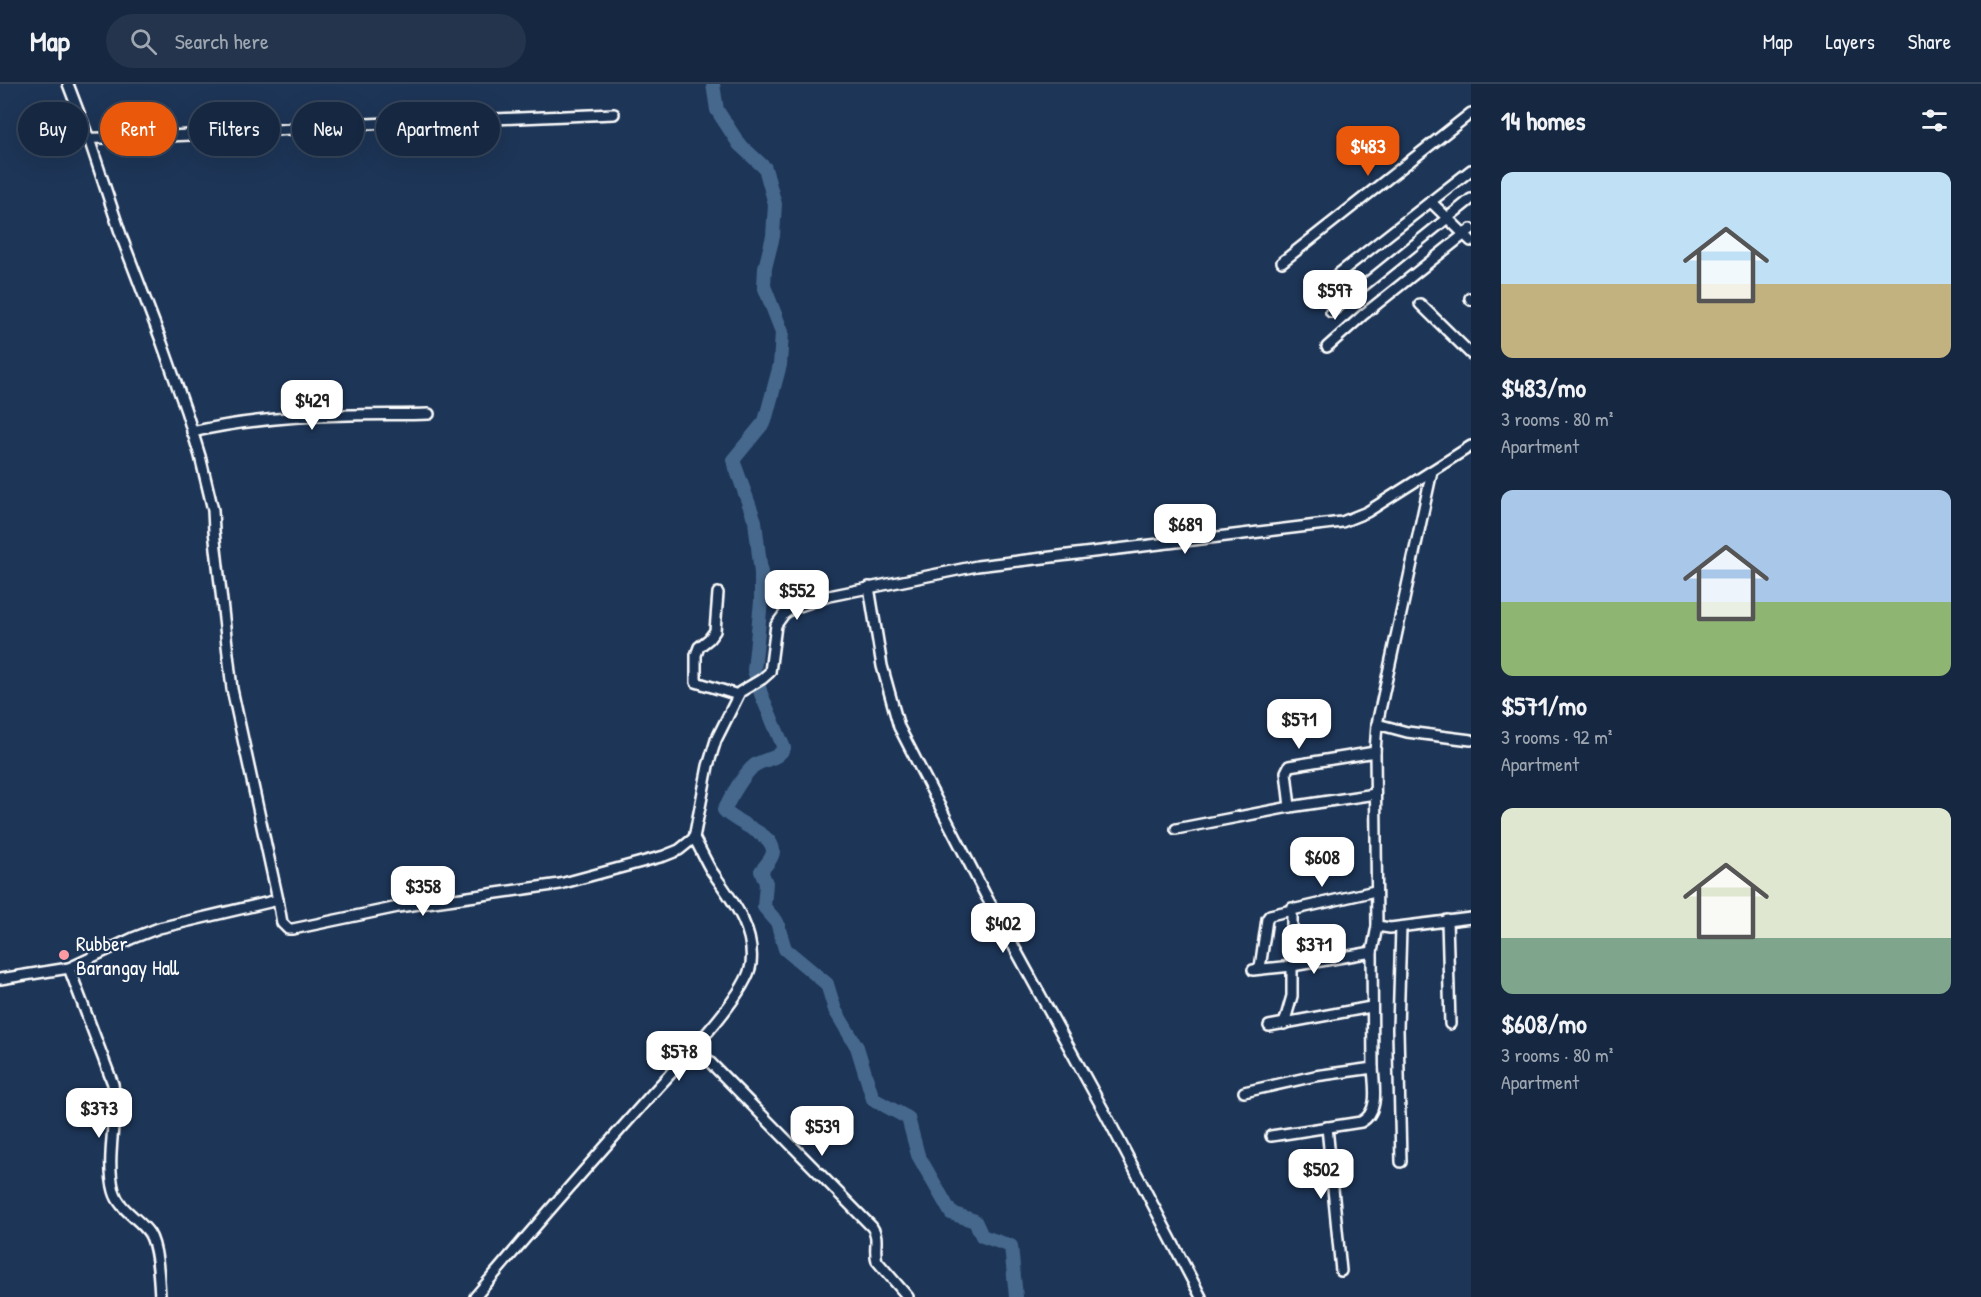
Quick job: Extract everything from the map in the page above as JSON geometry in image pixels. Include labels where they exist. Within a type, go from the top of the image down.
[{"type":"street","points":[[68,84],[162,343],[192,432],[214,516],[232,689],[282,923],[288,929],[293,929],[398,907],[560,884],[664,856],[679,850],[694,838]]},
{"type":"street","points":[[89,139],[236,133],[370,122],[402,123],[614,114]]},
{"type":"street","points":[[1282,262],[1470,116]]},
{"type":"street","points":[[1328,282],[1471,170]]},
{"type":"street","points":[[1331,312],[1471,199]]},
{"type":"street","points":[[1327,347],[1363,315],[1469,235],[1431,202]]},
{"type":"street","points":[[1420,304],[1471,354]]},
{"type":"street","points":[[192,432],[268,420],[348,415],[429,414]]},
{"type":"street","points":[[475,1297],[713,1026],[748,976],[751,955],[747,927],[740,912],[709,867],[694,838],[716,740],[738,695],[762,679],[771,669],[774,631],[784,614],[811,601],[948,571],[1004,562],[1342,522],[1367,512],[1471,446]]},
{"type":"street","points":[[1271,1137],[1361,1122],[1370,1116],[1374,1105],[1371,1007],[1374,973],[1372,952],[1377,926],[1375,752],[1377,724],[1432,471]]},
{"type":"street","points":[[869,587],[882,666],[899,727],[985,894],[1105,1113],[1201,1297]]},
{"type":"street","points":[[718,593],[715,631],[699,646],[696,655],[696,682],[738,695]]},
{"type":"street","points":[[1377,724],[1407,732],[1471,740]]},
{"type":"street","points":[[1290,807],[1286,772],[1289,766],[1375,752]]},
{"type":"street","points":[[1176,829],[1290,807],[1375,794]]},
{"type":"street","points":[[1372,952],[1292,966],[1256,969],[1267,919],[1271,914],[1375,891]]},
{"type":"street","points":[[0,979],[69,969],[159,928],[278,900]]},
{"type":"street","points":[[1284,1024],[1292,996],[1293,908]]},
{"type":"street","points":[[1377,926],[1384,929],[1471,918]]},
{"type":"street","points":[[1447,920],[1450,1024]]},
{"type":"street","points":[[1401,927],[1398,1029],[1401,1161]]},
{"type":"street","points":[[69,969],[113,1084],[115,1102],[111,1175],[114,1194],[125,1210],[146,1229],[152,1238],[160,1297]]},
{"type":"street","points":[[1269,1026],[1371,1007]]},
{"type":"street","points":[[694,1046],[872,1227],[877,1236],[875,1254],[877,1261],[908,1297]]},
{"type":"street","points":[[1244,1092],[1315,1076],[1373,1068]]},
{"type":"street","points":[[1327,1127],[1341,1272]]},
{"type":"waterway","points":[[713,84],[717,110],[739,144],[765,168],[775,204],[773,236],[765,268],[764,286],[782,332],[780,365],[765,421],[733,460],[755,521],[761,573],[761,601],[754,670],[761,694],[784,748],[778,755],[751,768],[724,810],[767,839],[771,845],[772,856],[761,871],[766,883],[764,907],[777,922],[785,949],[827,984],[835,1010],[857,1047],[873,1099],[908,1118],[918,1155],[951,1213],[975,1221],[982,1236],[1011,1246],[1016,1297]]},
{"type":"place","name":"Rubber Barangay Hall","points":[[64,955]]}]
